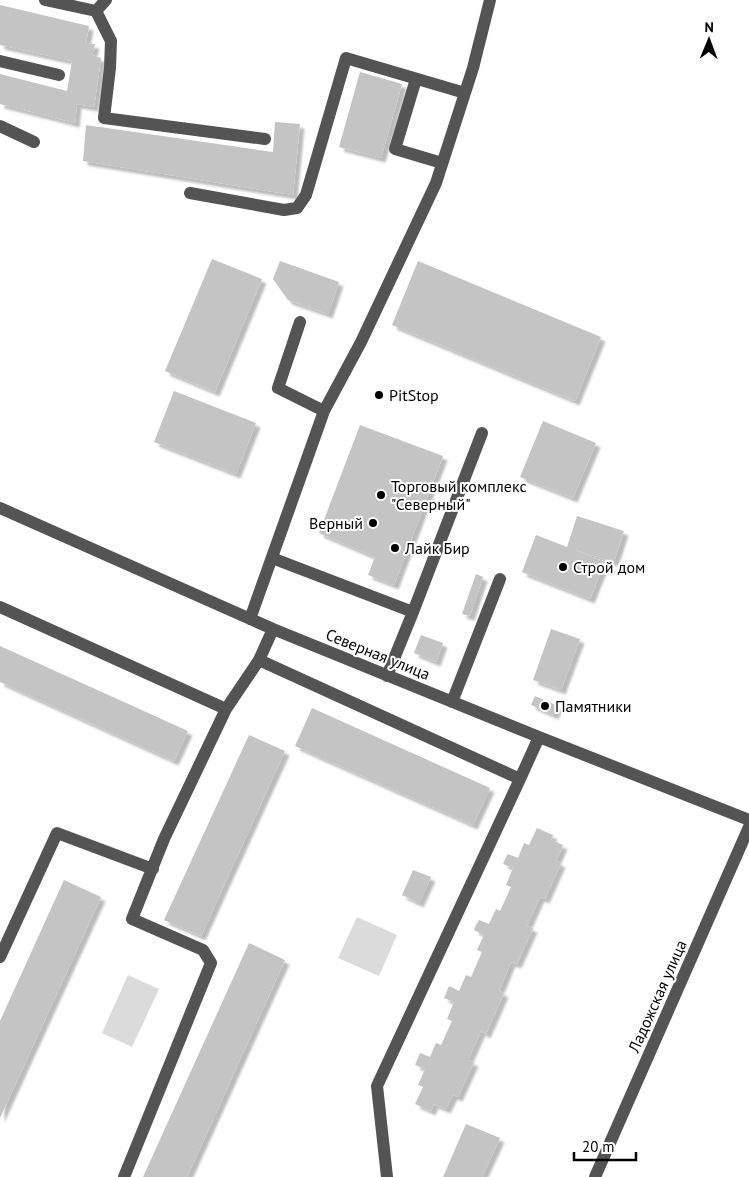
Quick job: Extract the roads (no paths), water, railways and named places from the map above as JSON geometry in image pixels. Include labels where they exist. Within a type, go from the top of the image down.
[{"type":"street","points":[[45,0],[96,11]]},
{"type":"street","points":[[96,11],[106,0]]},
{"type":"street","points":[[250,619],[324,411],[361,342],[436,183],[474,68],[490,0]]},
{"type":"street","points":[[96,11],[111,41],[104,118],[265,139]]},
{"type":"street","points":[[190,193],[284,210],[297,208],[306,195],[346,58],[465,93]]},
{"type":"street","points":[[0,61],[59,75]]},
{"type":"street","points":[[416,78],[395,149],[442,163]]},
{"type":"street","points":[[0,126],[34,142]]},
{"type":"street","points":[[300,322],[278,388],[324,411]]},
{"type":"street","points":[[387,676],[482,433]]},
{"type":"street","name":"Северная улица","points":[[0,508],[273,629],[749,820]]},
{"type":"street","points":[[272,558],[413,612]]},
{"type":"street","points":[[452,702],[500,579]]},
{"type":"street","points":[[0,607],[226,709]]},
{"type":"street","points":[[124,1177],[211,963],[203,950],[132,919],[164,839],[226,709],[259,660],[273,629]]},
{"type":"street","points":[[259,660],[520,780]]},
{"type":"street","points":[[387,1177],[377,1086],[539,737]]},
{"type":"street","name":"Ладожская улица","points":[[595,1177],[749,828]]},
{"type":"street","points":[[0,957],[57,833],[153,869]]},
{"type":"place","name":"PitStop","points":[[379,395]]},
{"type":"place","name":"Торговый комплекс \"Северный\"","points":[[381,495]]},
{"type":"place","name":"Верный","points":[[373,523]]},
{"type":"place","name":"Лайк Бир","points":[[395,548]]},
{"type":"place","name":"Строй дом","points":[[563,567]]},
{"type":"place","name":"Памятники","points":[[545,706]]}]
